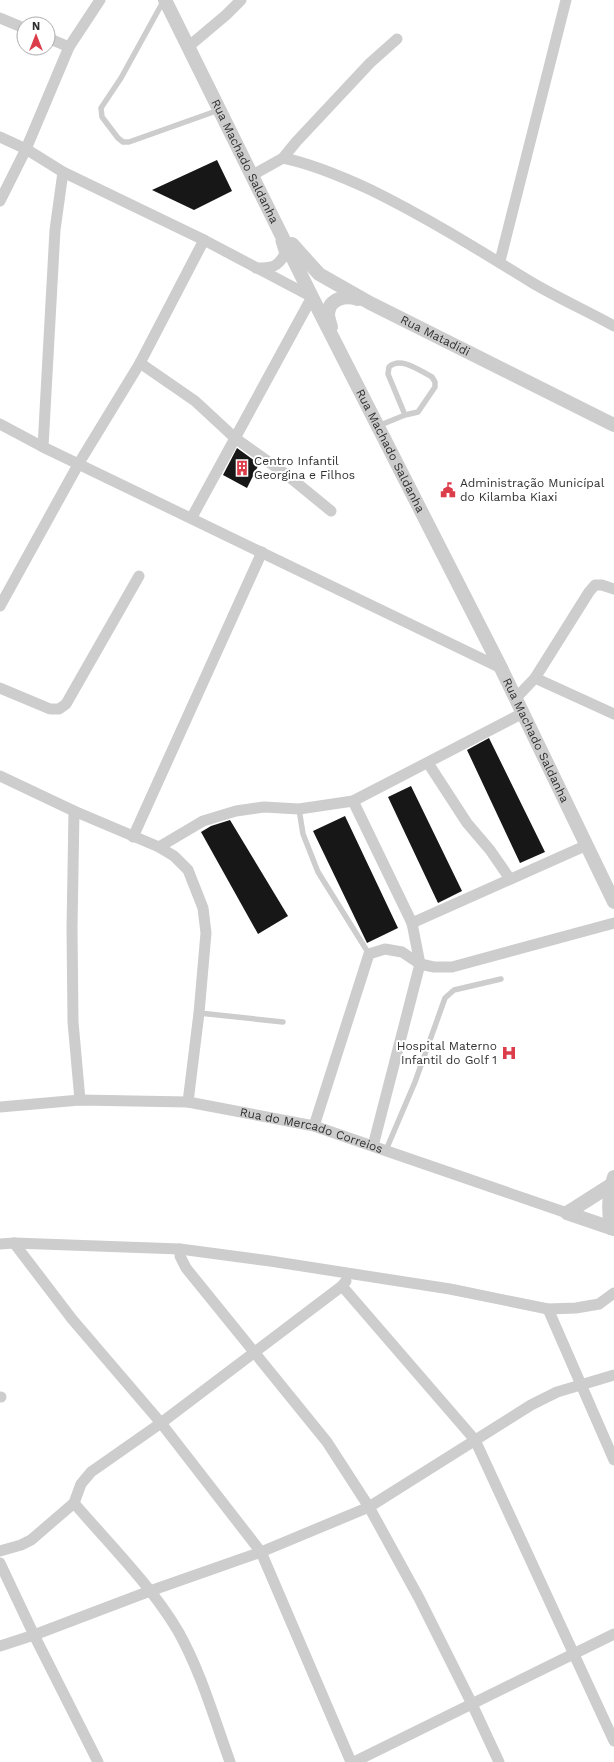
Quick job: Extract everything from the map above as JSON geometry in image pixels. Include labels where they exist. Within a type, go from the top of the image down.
[{"type":"street","points":[[0,201],[26,149],[69,48],[100,0]]},
{"type":"street","name":"Rua Machado Saldanha","points":[[164,0],[312,297],[502,668],[614,902]]},
{"type":"street","points":[[188,47],[226,16],[241,0]]},
{"type":"street","points":[[500,261],[566,0]]},
{"type":"street","points":[[0,18],[16,25]]},
{"type":"street","points":[[251,176],[283,158],[296,142],[366,68],[397,39]]},
{"type":"street","points":[[56,42],[69,48]]},
{"type":"street","points":[[0,137],[26,149],[63,172],[204,240],[312,297],[192,517]]},
{"type":"street","points":[[283,158],[300,162],[351,181],[394,201],[500,261],[532,282],[614,326]]},
{"type":"street","points":[[43,447],[55,230],[63,172]]},
{"type":"street","points":[[255,268],[268,268],[279,264],[285,254],[275,222]]},
{"type":"street","name":"Rua Matadidi","points":[[275,222],[297,250],[319,274],[370,303],[614,424]]},
{"type":"street","points":[[0,606],[79,464],[140,363],[204,240]]},
{"type":"street","points":[[332,335],[328,314],[331,305],[338,298],[354,298],[370,303]]},
{"type":"street","points":[[140,363],[195,401],[235,438],[287,475],[331,511]]},
{"type":"street","points":[[0,424],[43,447],[192,517],[502,668]]},
{"type":"street","points":[[133,837],[262,552]]},
{"type":"street","points":[[0,688],[50,709],[59,709],[66,704],[139,576]]},
{"type":"street","points":[[516,698],[535,678],[592,588],[595,585],[602,585],[614,589]]},
{"type":"street","points":[[535,678],[614,714]]},
{"type":"street","points":[[159,847],[203,821],[236,811],[264,807],[299,809],[353,801],[523,713]]},
{"type":"street","points":[[428,763],[467,823],[490,850],[510,879]]},
{"type":"street","points":[[0,776],[74,811],[159,847],[174,856],[188,870],[203,908],[206,933],[199,1013],[188,1102]]},
{"type":"street","points":[[353,801],[412,923],[420,964],[373,1146]]},
{"type":"street","points":[[74,811],[72,928],[73,1022],[80,1100]]},
{"type":"street","points":[[412,923],[587,845]]},
{"type":"street","points":[[314,1126],[368,954],[385,948],[402,952],[420,964],[434,968],[452,967],[614,923]]},
{"type":"street","name":"Rua do Mercado Correios","points":[[0,1107],[80,1100],[188,1102],[314,1126],[612,1229]]},
{"type":"street","points":[[567,1213],[612,1181]]},
{"type":"street","points":[[612,1181],[608,1207],[612,1229]]},
{"type":"street","points":[[14,1243],[72,1319],[160,1423],[261,1552],[352,1762],[614,1634]]},
{"type":"street","points":[[0,1244],[14,1243],[180,1249],[270,1261],[352,1275],[450,1289],[548,1309],[576,1308],[599,1304],[614,1293]]},
{"type":"street","points":[[180,1249],[180,1256],[186,1268],[327,1442],[369,1507],[419,1598],[499,1762]]},
{"type":"street","points":[[0,1551],[21,1545],[31,1540],[74,1503],[81,1484],[91,1472],[160,1423],[255,1352],[342,1286],[352,1275]]},
{"type":"street","points":[[342,1286],[475,1440],[614,1741]]},
{"type":"street","points":[[548,1309],[614,1460]]},
{"type":"street","points":[[0,1646],[261,1552],[369,1507],[531,1405],[557,1392],[614,1375]]},
{"type":"street","points":[[74,1503],[150,1591],[177,1631],[193,1661],[230,1762]]},
{"type":"street","points":[[0,1563],[34,1635],[98,1762]]},
{"type":"lane","points":[[164,0],[121,78],[101,108],[100,113],[118,138],[123,142],[129,142],[219,110]]},
{"type":"lane","points":[[378,426],[405,415],[418,412],[434,387],[435,382],[432,377],[401,362],[393,363],[389,367],[388,374],[405,415]]},
{"type":"lane","points":[[299,809],[303,834],[318,872],[368,954]]},
{"type":"lane","points":[[386,1150],[416,1082],[445,998],[454,990],[501,979]]},
{"type":"lane","points":[[199,1013],[283,1022]]},
{"type":"building","points":[[217,160],[232,191],[194,210],[152,190]]},
{"type":"building","name":"Centro Infantil Georgina e Filhos","points":[[237,448],[259,464],[247,488],[223,475]]},
{"type":"building","points":[[489,738],[545,852],[520,863],[467,750]]},
{"type":"building","points":[[411,786],[462,891],[438,903],[388,797]]},
{"type":"building","points":[[345,816],[398,928],[367,943],[313,831]]},
{"type":"building","points":[[230,820],[288,916],[258,934],[201,832],[211,826]]},
{"type":"place","name":"Centro Infantil Georgina e Filhos","points":[[242,468]]},
{"type":"place","name":"Administração Municípal do Kilamba Kiaxi","points":[[448,490]]},
{"type":"place","name":"Hospital Materno Infantil do Golf 1","points":[[509,1053]]}]
